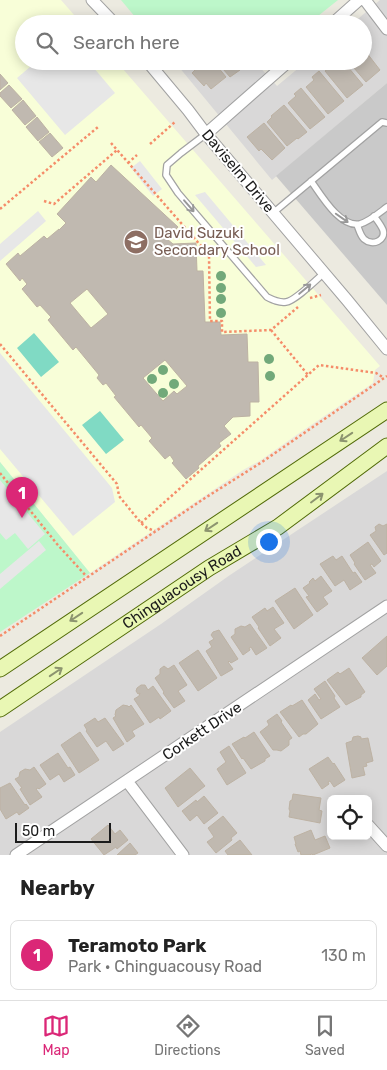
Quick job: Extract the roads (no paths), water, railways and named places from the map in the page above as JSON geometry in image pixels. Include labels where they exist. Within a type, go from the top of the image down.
[{"type":"main road","points":[[0,669],[387,410]]},
{"type":"main road","name":"Chinguacousy Road","points":[[0,710],[209,568],[278,527],[387,446]]},
{"type":"street","points":[[92,0],[106,15]]},
{"type":"street","points":[[342,15],[359,0]]},
{"type":"street","points":[[365,0],[387,29]]},
{"type":"street","name":"Daviselm Drive","points":[[155,70],[387,349]]},
{"type":"street","points":[[206,134],[278,70]]},
{"type":"street","name":"Corkett Drive","points":[[16,855],[387,606]]},
{"type":"street","points":[[127,781],[183,855]]},
{"type":"street","points":[[372,829],[387,846]]},
{"type":"lane","points":[[273,213],[382,122],[387,123]]},
{"type":"lane","points":[[206,134],[167,165],[166,175],[178,193],[267,296],[277,301],[288,302],[324,273]]},
{"type":"lane","points":[[311,181],[336,214],[348,223],[363,223],[387,207]]},
{"type":"lane","points":[[357,224],[362,237],[370,243],[375,243],[380,240],[383,230],[374,216]]},
{"type":"place","name":"David Suzuki Secondary School","points":[[136,242]]},
{"type":"place","name":"Teramoto Park","points":[[22,518]]}]
